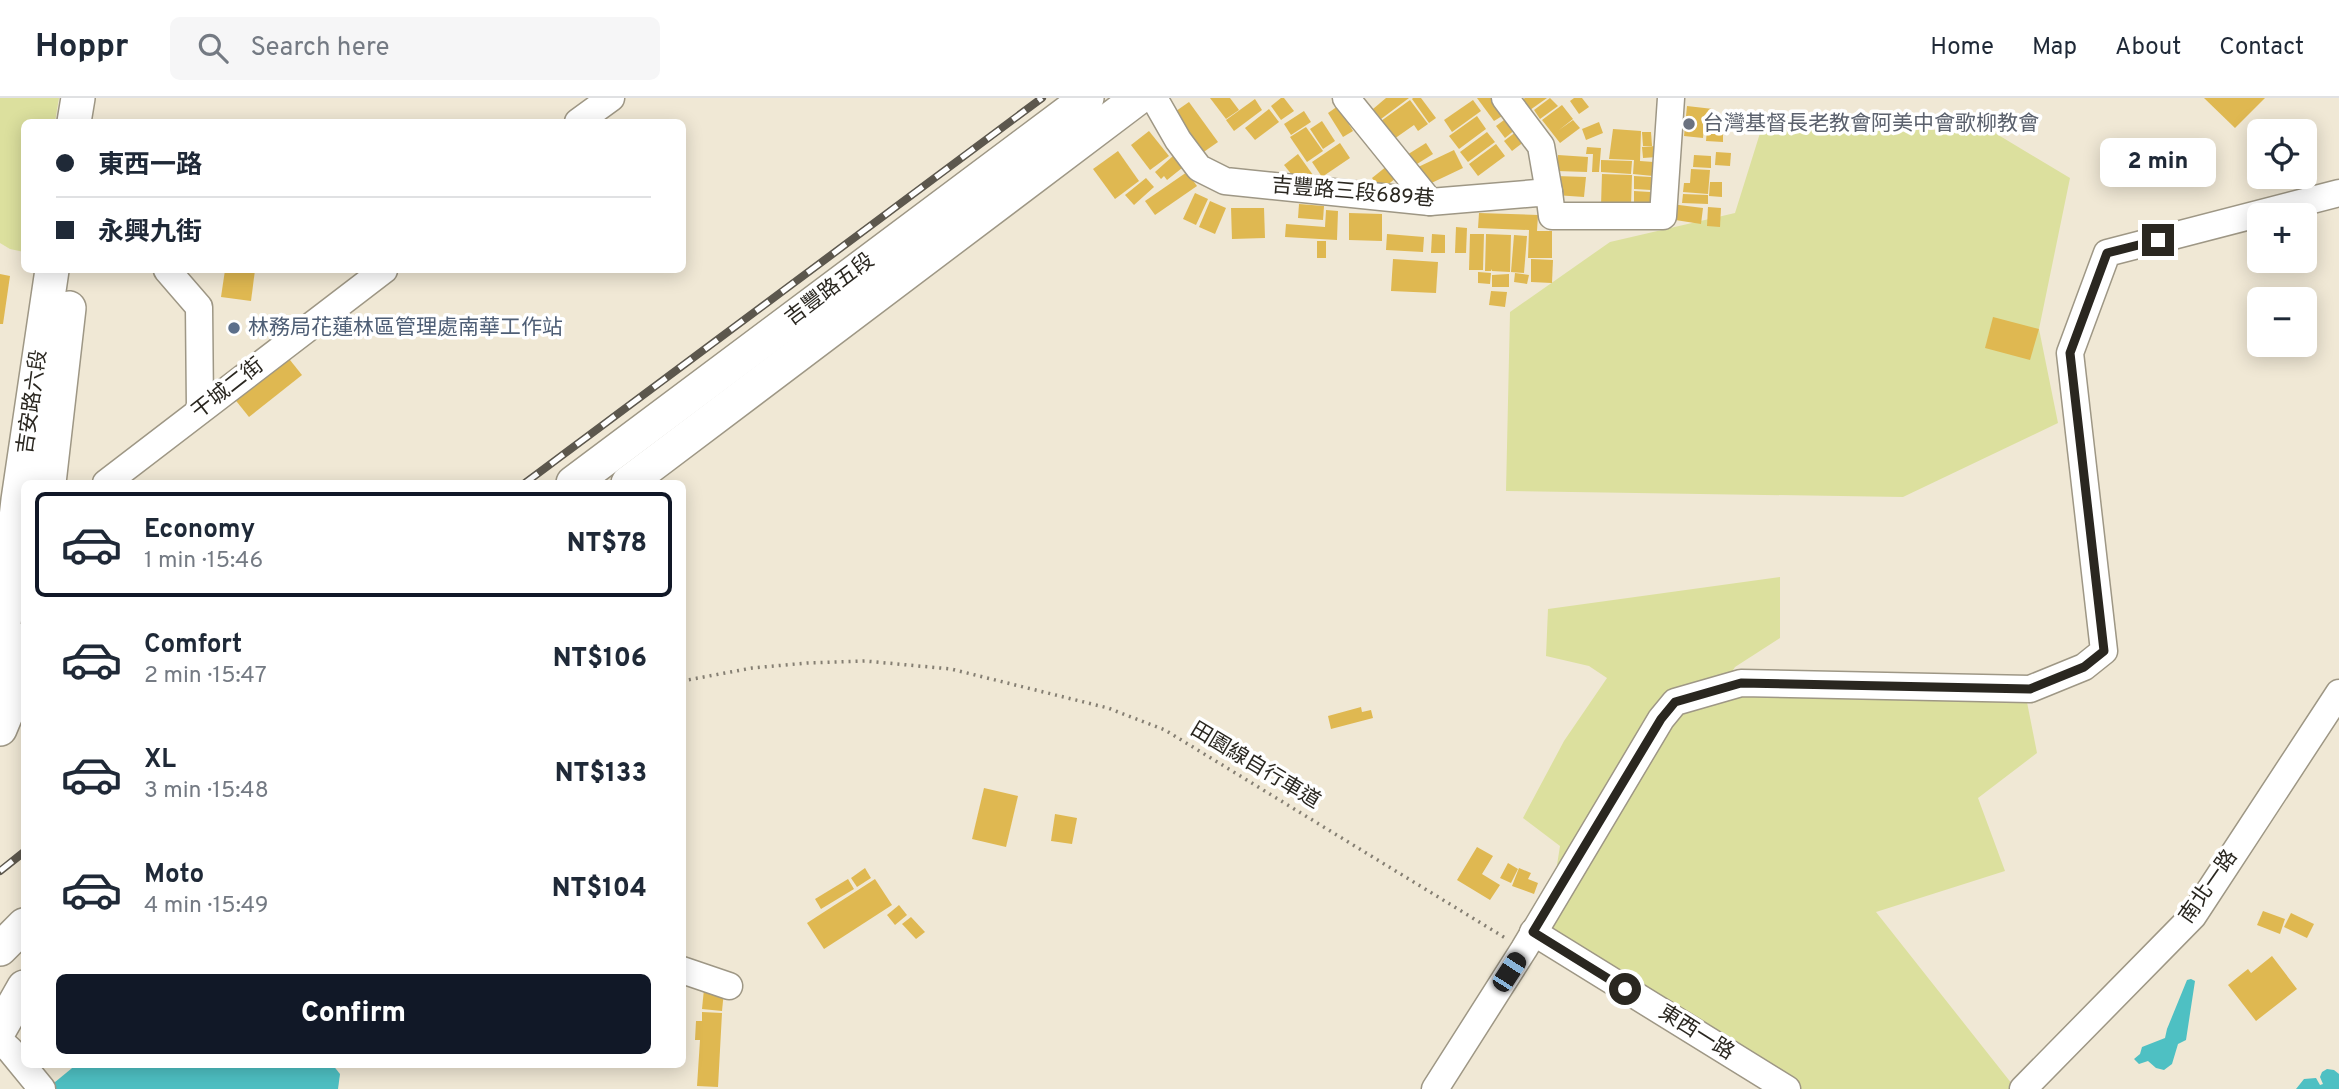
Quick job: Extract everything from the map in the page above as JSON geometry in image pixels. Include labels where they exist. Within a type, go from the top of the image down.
[{"type":"main road","points":[[74,119],[78,98]]},
{"type":"main road","points":[[94,119],[97,98]]},
{"type":"main road","name":"吉豐路五段","points":[[577,480],[1087,98]]},
{"type":"main road","name":"吉豐路五段","points":[[632,480],[1138,98]]},
{"type":"main road","name":"吉安路六段","points":[[0,729],[10,705],[14,497],[51,273]]},
{"type":"main road","name":"吉安路六段","points":[[49,480],[73,273]]},
{"type":"main road","points":[[0,926],[21,910]]},
{"type":"main road","points":[[0,949],[21,928]]},
{"type":"main road","points":[[0,991],[21,970]]},
{"type":"main road","points":[[3,1045],[21,995]]},
{"type":"street","points":[[582,119],[611,98]]},
{"type":"street","name":"吉豐路三段689巷","points":[[1154,98],[1178,140],[1199,168],[1225,181],[1430,202],[1549,192]]},
{"type":"street","points":[[1346,98],[1430,202]]},
{"type":"street","points":[[1505,98],[1541,146],[1552,216],[1663,216],[1671,98]]},
{"type":"street","points":[[1435,1089],[1529,941],[1661,719],[1675,702],[1741,683],[2030,689],[2084,667],[2104,651],[2070,353],[2107,253],[2339,193]]},
{"type":"street","points":[[170,273],[199,307],[200,408]]},
{"type":"street","name":"干城二街","points":[[110,480],[200,408],[380,273]]},
{"type":"street","name":"南北一路","points":[[2023,1089],[2193,916],[2339,693]]},
{"type":"street","name":"東西一路","points":[[1529,941],[1787,1089]]},
{"type":"street","points":[[686,971],[729,986]]},
{"type":"street","points":[[3,1045],[21,1065]]},
{"type":"street","points":[[23,1068],[42,1089]]},
{"type":"path","name":"田園線自行車道","points":[[686,680],[752,668],[865,661],[951,669],[1108,708],[1165,730],[1529,941]]},
{"type":"green space","points":[[0,98],[59,98],[56,119],[21,119],[21,251],[0,243]]},
{"type":"green space","points":[[1761,130],[1990,130],[2070,178],[2039,329],[2058,423],[1903,497],[1506,491],[1510,312],[1610,242],[1735,213]]},
{"type":"green space","points":[[1780,577],[1780,638],[1735,667],[1733,678],[2025,692],[2037,753],[1978,798],[2005,871],[1876,912],[2016,1089],[1798,1089],[1547,929],[1560,846],[1523,818],[1564,741],[1607,678],[1589,666],[1546,656],[1548,609]]},
{"type":"water","points":[[2187,980],[2195,981],[2186,1040],[2178,1044],[2172,1064],[2164,1070],[2156,1068],[2148,1061],[2139,1064],[2134,1059],[2140,1054],[2142,1047],[2165,1038]]},
{"type":"water","points":[[72,1068],[335,1068],[340,1074],[338,1089],[49,1087]]},
{"type":"water","points":[[2327,1069],[2339,1074],[2339,1089],[2296,1089],[2304,1079],[2316,1078],[2320,1085],[2323,1084],[2320,1077]]},
{"type":"building","points":[[1210,98],[1230,98],[1239,110],[1226,119]]},
{"type":"building","points":[[1284,98],[1294,111],[1281,120],[1271,106]]},
{"type":"building","points":[[1386,98],[1409,98],[1381,119],[1373,109]]},
{"type":"building","points":[[1413,98],[1421,98],[1436,118],[1429,123]]},
{"type":"building","points":[[1477,98],[1496,98],[1507,113],[1494,121]]},
{"type":"building","points":[[1547,98],[1530,110],[1522,100]]},
{"type":"building","points":[[1550,98],[1558,106],[1540,119],[1534,110]]},
{"type":"building","points":[[1582,98],[1589,107],[1579,114],[1570,101]]},
{"type":"building","points":[[2204,98],[2265,98],[2235,128]]},
{"type":"building","points":[[1255,99],[1262,110],[1234,131],[1226,120]]},
{"type":"building","points":[[1410,100],[1428,124],[1418,131],[1414,125],[1394,139],[1381,121]]},
{"type":"building","points":[[1473,100],[1481,111],[1452,132],[1444,120]]},
{"type":"building","points":[[1189,102],[1218,142],[1195,158],[1166,118]]},
{"type":"building","points":[[1562,105],[1573,119],[1559,130],[1573,120],[1580,128],[1560,143],[1542,120]]},
{"type":"building","points":[[1338,106],[1353,131],[1343,137],[1328,113]]},
{"type":"building","points":[[1687,106],[1713,109],[1711,128],[1704,127],[1703,138],[1684,136]]},
{"type":"building","points":[[1269,109],[1279,122],[1255,140],[1245,128]]},
{"type":"building","points":[[1304,111],[1311,122],[1291,135],[1284,124]]},
{"type":"building","points":[[1477,116],[1486,129],[1459,149],[1449,136]]},
{"type":"building","points":[[1508,117],[1516,129],[1505,138],[1496,126]]},
{"type":"building","points":[[1322,121],[1335,141],[1323,149],[1310,129]]},
{"type":"building","points":[[1599,122],[1603,133],[1586,140],[1582,129]]},
{"type":"building","points":[[1306,127],[1323,151],[1307,162],[1290,137]]},
{"type":"building","points":[[1613,129],[1641,131],[1640,161],[1654,162],[1653,176],[1633,174],[1634,160],[1609,159]]},
{"type":"building","points":[[1707,129],[1723,130],[1723,142],[1706,141]]},
{"type":"building","points":[[1149,131],[1169,156],[1150,170],[1131,145]]},
{"type":"building","points":[[1517,131],[1525,141],[1512,151],[1504,141]]},
{"type":"building","points":[[1487,132],[1495,142],[1468,162],[1460,152]]},
{"type":"building","points":[[1642,132],[1651,132],[1652,146],[1643,146]]},
{"type":"building","points":[[1340,143],[1350,158],[1322,177],[1312,162]]},
{"type":"building","points":[[1426,143],[1433,154],[1409,169],[1402,158]]},
{"type":"building","points":[[1496,144],[1505,156],[1478,176],[1469,164]]},
{"type":"building","points":[[1656,146],[1657,157],[1643,158],[1642,147]]},
{"type":"building","points":[[1587,147],[1601,148],[1599,172],[1592,172],[1593,154],[1586,154]]},
{"type":"building","points":[[1454,150],[1463,168],[1423,187],[1414,169]]},
{"type":"building","points":[[1118,151],[1139,181],[1115,199],[1093,169]]},
{"type":"building","points":[[1716,152],[1731,153],[1730,166],[1715,165]]},
{"type":"building","points":[[1298,154],[1313,175],[1300,185],[1284,165]]},
{"type":"building","points":[[1558,155],[1588,157],[1587,172],[1557,171]]},
{"type":"building","points":[[1694,155],[1711,156],[1711,168],[1693,167]]},
{"type":"building","points":[[1173,156],[1182,168],[1167,180],[1164,176],[1161,179],[1155,172]]},
{"type":"building","points":[[1601,160],[1632,161],[1631,174],[1601,172]]},
{"type":"building","points":[[1387,166],[1396,178],[1381,190],[1372,178]]},
{"type":"building","points":[[1691,169],[1710,170],[1708,194],[1683,192],[1684,183],[1690,183]]},
{"type":"building","points":[[1187,172],[1197,186],[1155,215],[1145,201]]},
{"type":"building","points":[[1602,174],[1632,175],[1631,206],[1601,205]]},
{"type":"building","points":[[1556,176],[1586,177],[1584,197],[1555,195]]},
{"type":"building","points":[[1634,176],[1651,177],[1651,190],[1634,189]]},
{"type":"building","points":[[1146,178],[1154,187],[1134,205],[1125,195]]},
{"type":"building","points":[[1710,182],[1722,182],[1722,197],[1709,196]]},
{"type":"building","points":[[1634,191],[1650,192],[1650,206],[1634,205]]},
{"type":"building","points":[[1195,193],[1208,199],[1196,225],[1183,219]]},
{"type":"building","points":[[1683,194],[1708,195],[1708,204],[1682,203]]},
{"type":"building","points":[[1210,201],[1226,208],[1215,234],[1199,227]]},
{"type":"building","points":[[1299,204],[1324,206],[1323,220],[1298,218]]},
{"type":"building","points":[[1671,204],[1703,208],[1701,224],[1669,219]]},
{"type":"building","points":[[1708,207],[1721,208],[1720,227],[1707,226]]},
{"type":"building","points":[[1231,208],[1264,208],[1265,238],[1232,239]]},
{"type":"building","points":[[1326,210],[1338,211],[1337,240],[1285,237],[1286,224],[1325,227]]},
{"type":"building","points":[[1349,213],[1382,214],[1382,241],[1349,240]]},
{"type":"building","points":[[1479,213],[1538,215],[1537,231],[1552,231],[1552,258],[1528,258],[1529,230],[1478,228]]},
{"type":"building","points":[[1456,227],[1467,228],[1466,253],[1455,253]]},
{"type":"building","points":[[1387,234],[1424,237],[1423,252],[1386,250]]},
{"type":"building","points":[[1432,234],[1445,235],[1445,253],[1431,253]]},
{"type":"building","points":[[1470,234],[1484,234],[1483,270],[1469,270]]},
{"type":"building","points":[[1486,234],[1511,235],[1510,272],[1491,269],[1485,271]]},
{"type":"building","points":[[1514,235],[1527,236],[1524,273],[1511,272]]},
{"type":"building","points":[[1317,241],[1326,241],[1326,258],[1317,258]]},
{"type":"building","points":[[1393,259],[1438,262],[1436,293],[1391,291]]},
{"type":"building","points":[[1531,259],[1553,260],[1552,283],[1531,282]]},
{"type":"building","points":[[1478,272],[1491,273],[1490,284],[1478,283]]},
{"type":"building","points":[[225,273],[255,273],[251,301],[221,297]]},
{"type":"building","points":[[1515,273],[1529,275],[1527,284],[1514,282]]},
{"type":"building","points":[[0,274],[10,276],[3,324],[0,324]]},
{"type":"building","points":[[1509,274],[1509,287],[1492,287],[1492,275]]},
{"type":"building","points":[[1491,291],[1507,292],[1505,307],[1489,305]]},
{"type":"building","points":[[1993,317],[2039,329],[2030,360],[1985,348]]},
{"type":"building","points":[[286,355],[302,375],[249,417],[233,397]]},
{"type":"building","points":[[1361,707],[1362,712],[1371,710],[1373,718],[1331,729],[1328,716]]},
{"type":"building","points":[[984,788],[1018,796],[1006,847],[972,839]]},
{"type":"building","points":[[1055,814],[1077,818],[1072,844],[1051,841]]},
{"type":"building","points":[[1477,847],[1493,856],[1482,874],[1500,885],[1490,900],[1457,880]]},
{"type":"building","points":[[1508,863],[1518,869],[1511,883],[1500,878]]},
{"type":"building","points":[[865,868],[871,878],[857,887],[851,878]]},
{"type":"building","points":[[1519,868],[1531,873],[1528,879],[1538,883],[1534,894],[1512,886]]},
{"type":"building","points":[[848,879],[854,889],[821,909],[815,899]]},
{"type":"building","points":[[875,879],[892,905],[824,949],[807,923]]},
{"type":"building","points":[[899,905],[907,915],[895,925],[887,915]]},
{"type":"building","points":[[2263,911],[2285,919],[2280,934],[2257,925]]},
{"type":"building","points":[[2291,913],[2314,924],[2307,938],[2284,927]]},
{"type":"building","points":[[911,917],[925,932],[916,939],[902,924]]},
{"type":"building","points":[[2272,956],[2297,989],[2256,1021],[2228,985],[2248,969],[2251,973]]},
{"type":"building","points":[[704,989],[724,991],[722,1011],[702,1009]]},
{"type":"building","points":[[702,1012],[722,1013],[718,1087],[697,1086],[700,1040],[695,1040],[696,1021],[702,1021]]},
{"type":"railway","points":[[529,480],[1042,98]]},
{"type":"railway","points":[[0,871],[21,854]]},
{"type":"place","name":"台灣基督長老教會阿美中會歌柳教會","points":[[1689,124]]},
{"type":"place","name":"林務局花蓮林區管理處南華工作站","points":[[234,328]]},
{"type":"route","points":[[1625,989],[1533,932],[1661,719],[1675,702],[1741,683],[2030,689],[2084,667],[2104,651],[2070,353],[2107,253],[2158,240]]}]
